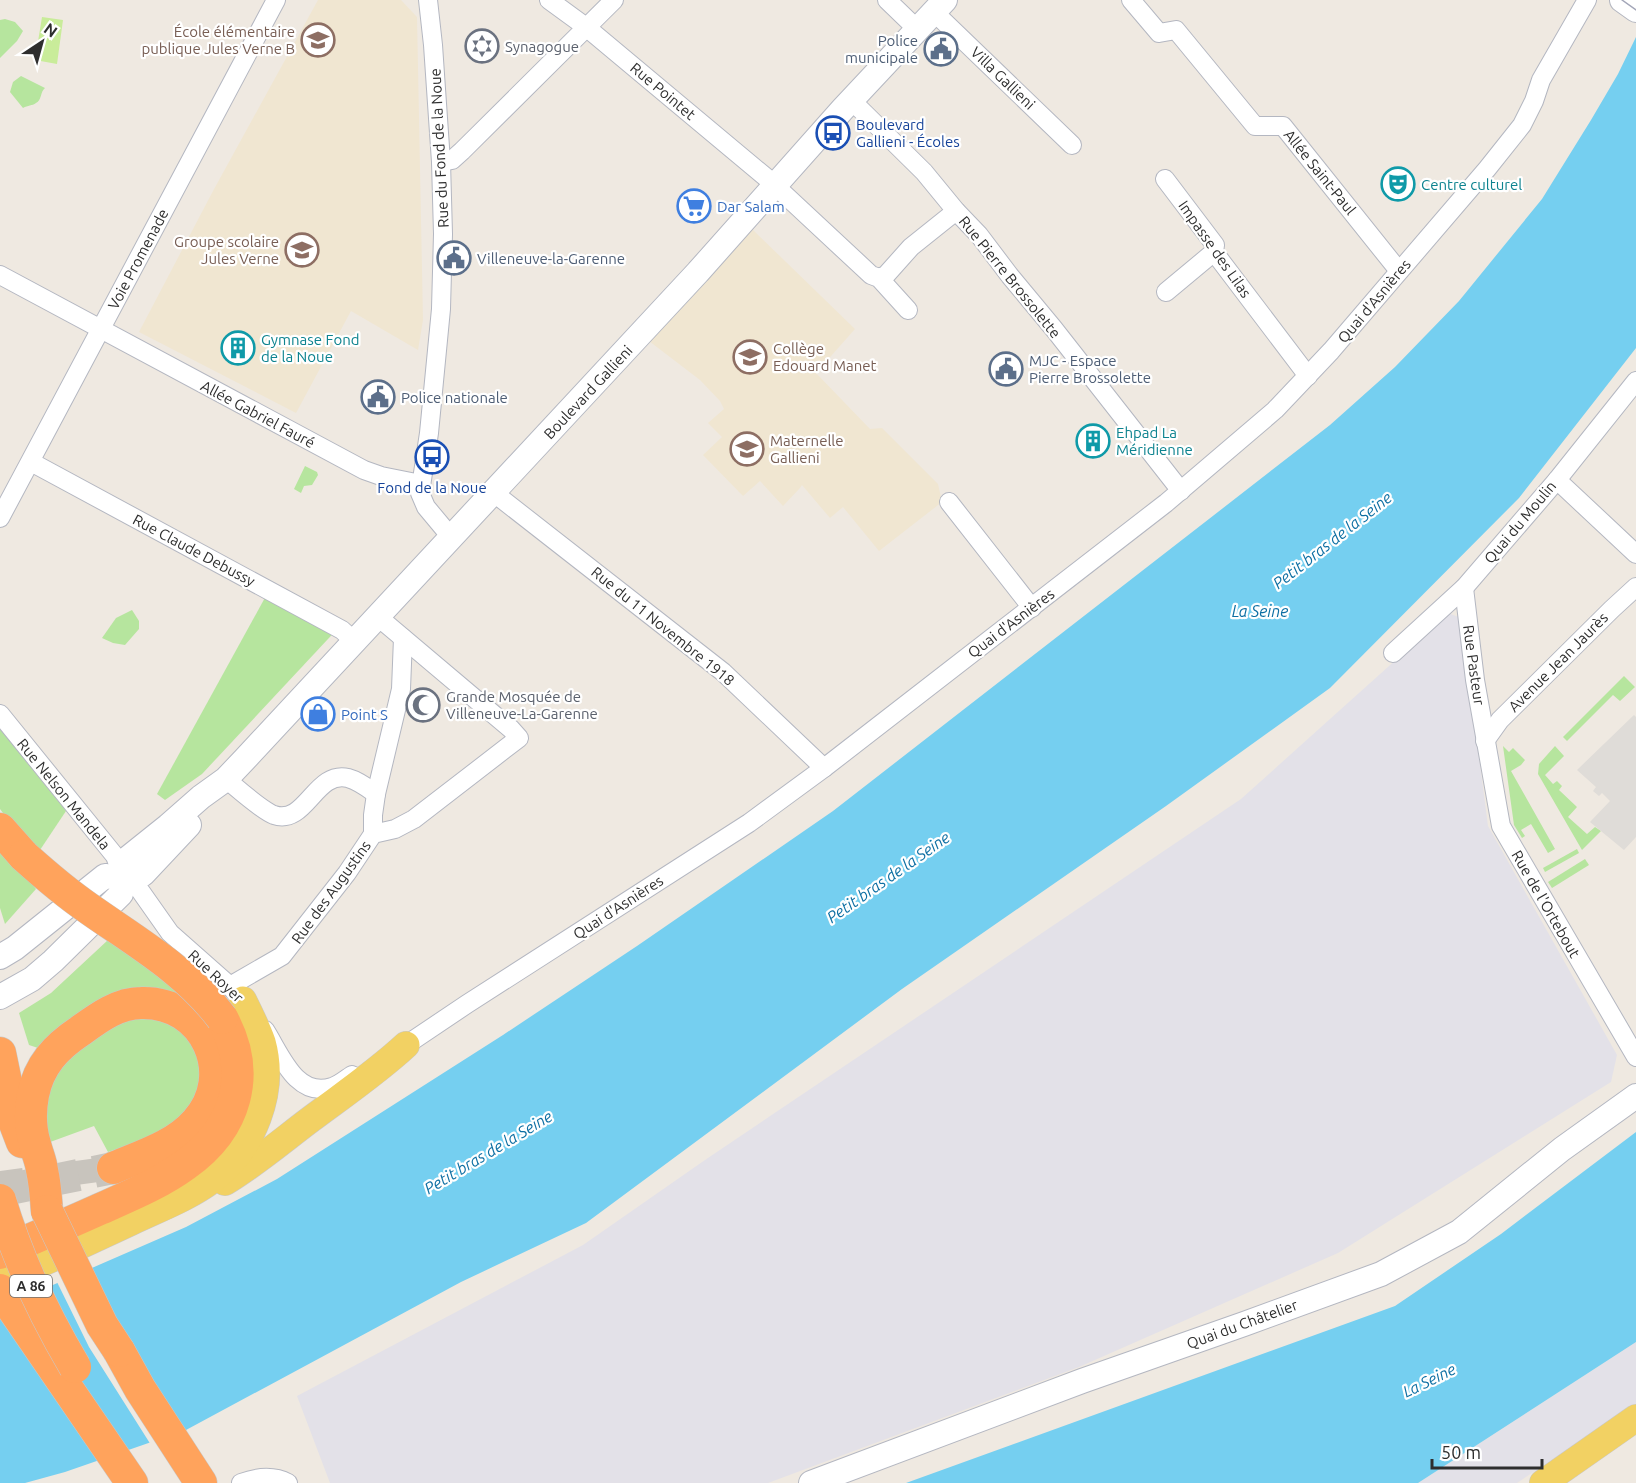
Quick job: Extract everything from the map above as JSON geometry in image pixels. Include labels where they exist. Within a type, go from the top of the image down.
[{"type":"highway","points":[[0,829],[24,856],[63,890],[150,951],[200,991],[232,1002],[232,1039],[238,1071],[232,1109],[227,1120],[206,1148],[183,1167],[139,1191],[0,1253]]},
{"type":"highway","points":[[47,1211],[42,1169],[31,1121],[33,1093],[44,1066],[61,1045],[90,1024],[120,1007],[141,1002],[161,1005],[182,1014],[195,1024],[210,1046],[216,1074],[211,1097],[196,1122],[178,1138],[113,1167]]},
{"type":"highway","points":[[0,1053],[14,1121],[47,1211],[102,1325],[201,1483]]},
{"type":"highway","name":"A 86","points":[[0,1200],[19,1258],[47,1318],[80,1375],[150,1483]]},
{"type":"highway","points":[[0,1290],[132,1483]]},
{"type":"main road","name":"Boulevard Gallieni","points":[[0,997],[32,979],[121,894],[128,858],[226,779],[698,272],[851,100],[932,14]]},
{"type":"main road","points":[[0,957],[15,948],[105,876],[123,878]]},
{"type":"main road","points":[[0,1281],[193,1192],[224,1170],[251,1134],[262,1106],[267,1075],[261,1041],[232,1002]]},
{"type":"main road","points":[[112,1231],[167,1214],[228,1180],[383,1065],[406,1045]]},
{"type":"main road","name":"Quai du Châtelier","points":[[811,1483],[1082,1381],[1381,1274],[1459,1232],[1562,1149],[1636,1096]]},
{"type":"main road","points":[[1543,1483],[1636,1418]]},
{"type":"main road","points":[[1572,1479],[1636,1439]]},
{"type":"street","name":"Voie Promenade","points":[[0,518],[276,0]]},
{"type":"street","name":"Rue du Fond de la Noue","points":[[428,0],[434,45],[441,162],[441,309],[429,433],[420,493],[423,502],[451,537]]},
{"type":"street","name":"Rue Pointet","points":[[549,0],[586,27],[775,185],[871,275],[879,278]]},
{"type":"street","points":[[441,162],[452,160],[462,151],[614,0]]},
{"type":"street","name":"Villa Gallieni","points":[[887,0],[932,14],[1071,145]]},
{"type":"street","name":"Allée Saint-Paul","points":[[1131,0],[1159,33],[1176,30],[1255,126],[1283,126],[1399,271]]},
{"type":"street","name":"Quai d'Asnières","points":[[301,1082],[317,1089],[332,1087],[387,1052],[406,1045],[749,823],[824,768],[1018,616],[1032,608],[1181,490],[1275,410],[1308,376],[1488,169],[1522,125],[1542,80],[1587,0]]},
{"type":"street","name":"Rue Pierre Brossolette","points":[[851,100],[924,172],[979,235],[1181,490]]},
{"type":"street","name":"Impasse des Lilas","points":[[1165,179],[1215,246],[1214,252],[1308,376]]},
{"type":"street","points":[[908,310],[879,278],[886,275],[911,247],[956,211]]},
{"type":"street","points":[[1166,292],[1214,252]]},
{"type":"street","points":[[0,275],[101,330]]},
{"type":"street","name":"Allée Gabriel Fauré","points":[[101,330],[364,470],[421,484]]},
{"type":"street","name":"Quai du Moulin","points":[[1394,653],[1464,588],[1557,480],[1636,381]]},
{"type":"street","name":"Rue Claude Debussy","points":[[31,462],[342,630],[354,641]]},
{"type":"street","points":[[1557,480],[1636,554]]},
{"type":"street","name":"Rue du 11 Novembre 1918","points":[[494,493],[723,672],[824,768]]},
{"type":"street","points":[[949,502],[1032,608]]},
{"type":"street","name":"Rue Pasteur","points":[[1464,588],[1485,741]]},
{"type":"street","name":"Avenue Jean Jaurès","points":[[1485,741],[1500,720],[1636,588]]},
{"type":"street","points":[[373,834],[376,794],[401,689],[403,638],[377,616]]},
{"type":"street","name":"Rue des Augustins","points":[[232,1002],[282,956],[347,873],[373,834],[395,829],[414,819],[519,738],[403,638]]},
{"type":"street","name":"Rue Nelson Mandela","points":[[0,714],[115,856],[123,878]]},
{"type":"street","name":"Rue de l'Ortebout","points":[[1485,741],[1501,826],[1636,1057]]},
{"type":"street","points":[[226,779],[268,812],[279,816],[295,813],[325,783],[335,778],[349,778],[357,781],[376,794]]},
{"type":"street","name":"Rue Royer","points":[[123,878],[139,889],[170,933],[232,1002],[260,1022],[284,1063],[301,1082]]},
{"type":"street","points":[[241,1483],[266,1478],[276,1478],[288,1483]]},
{"type":"shaded area","name":"Groupe scolaire Jules Verne","points":[[318,0],[401,0],[417,17],[423,320],[418,350],[351,311],[296,413],[139,332]]},
{"type":"shaded area","name":"Collège Edouard Manet","points":[[751,228],[855,329],[816,373],[870,429],[882,428],[938,484],[942,502],[879,551],[843,507],[830,518],[802,485],[783,506],[760,481],[743,496],[703,455],[722,437],[708,423],[724,409],[720,401],[700,380],[649,341]]},
{"type":"shaded area","points":[[1448,613],[1461,618],[1488,826],[1617,1055],[1611,1082],[1338,1253],[1079,1367],[768,1483],[330,1483],[297,1396],[583,1245],[705,1160],[1241,799]]},
{"type":"shaded area","points":[[1634,715],[1636,717],[1636,837],[1624,850],[1590,822],[1610,801],[1602,793],[1599,796],[1593,791],[1596,787],[1577,770]]},
{"type":"shaded area","points":[[1636,1342],[1636,1404],[1517,1483],[1418,1483]]},
{"type":"green space","points":[[42,17],[63,20],[57,64],[35,60]]},
{"type":"green space","points":[[0,20],[15,22],[23,31],[17,41],[0,58]]},
{"type":"green space","points":[[21,76],[45,88],[38,102],[23,108],[10,92],[13,82]]},
{"type":"green space","points":[[305,466],[317,472],[318,475],[312,485],[304,486],[301,493],[294,489]]},
{"type":"green space","points":[[267,594],[342,624],[202,774],[165,800],[157,794]]},
{"type":"green space","points":[[132,610],[139,621],[139,629],[125,645],[102,638],[116,618]]},
{"type":"green space","points":[[1624,676],[1635,687],[1620,701],[1613,695],[1567,741],[1563,737]]},
{"type":"green space","points":[[0,728],[66,811],[36,856],[0,809]]},
{"type":"green space","points":[[1503,746],[1509,752],[1513,748],[1525,760],[1511,771],[1555,849],[1548,853],[1531,824],[1521,830],[1525,836],[1522,838],[1514,825]]},
{"type":"green space","points":[[1555,746],[1564,756],[1545,775],[1553,784],[1557,781],[1562,786],[1559,790],[1577,807],[1568,817],[1587,834],[1595,827],[1601,831],[1582,850],[1538,774],[1539,764]]},
{"type":"green space","points":[[0,841],[36,889],[5,924],[0,908]]},
{"type":"green space","points":[[1577,849],[1579,853],[1545,872],[1543,868]]},
{"type":"green space","points":[[1585,859],[1589,865],[1552,888],[1548,882]]},
{"type":"green space","points":[[108,940],[197,1002],[174,1001],[38,1048],[29,1045],[19,1013],[51,993]]},
{"type":"green space","points":[[141,1012],[188,1031],[206,1082],[175,1126],[139,1142],[108,1152],[94,1126],[42,1145],[37,1120],[62,1060],[115,1022]]},
{"type":"water","name":"La Seine","points":[[1636,37],[1636,348],[1519,498],[1330,688],[1166,806],[902,989],[586,1223],[461,1282],[186,1430],[65,1472],[25,1483],[0,1483],[0,1308],[186,1227],[277,1179],[503,1035],[833,811],[1330,425],[1395,367],[1459,301],[1542,199],[1618,74]]},
{"type":"water","name":"La Seine","points":[[1636,1132],[1636,1342],[1418,1483],[906,1483],[1395,1306],[1501,1234]]},
{"type":"pier","points":[[88,1267],[118,1326],[186,1434],[151,1445],[89,1347],[56,1280]]},
{"type":"tunnel","points":[[0,1183],[113,1168]]},
{"type":"tunnel","points":[[0,1191],[113,1168]]},
{"type":"tram line","points":[[1622,0],[1636,10]]},
{"type":"place","name":"École élémentaire publique Jules Verne B","points":[[318,40]]},
{"type":"place","name":"Synagogue","points":[[482,46]]},
{"type":"place","name":"Police municipale","points":[[941,49]]},
{"type":"place","name":"Boulevard Gallieni - Écoles","points":[[833,133]]},
{"type":"place","name":"Centre culturel","points":[[1398,184]]},
{"type":"place","name":"Dar Salam","points":[[694,206]]},
{"type":"place","name":"Groupe scolaire Jules Verne","points":[[302,250]]},
{"type":"place","name":"Villeneuve-la-Garenne","points":[[454,258]]},
{"type":"place","name":"Gymnase Fond de la Noue","points":[[238,348]]},
{"type":"place","name":"Collège Edouard Manet","points":[[750,357]]},
{"type":"place","name":"MJC - Espace Pierre Brossolette","points":[[1006,369]]},
{"type":"place","name":"Police nationale","points":[[378,397]]},
{"type":"place","name":"Ehpad La Méridienne","points":[[1093,441]]},
{"type":"place","name":"Maternelle Gallieni","points":[[747,449]]},
{"type":"place","name":"Fond de la Noue","points":[[432,457]]},
{"type":"place","name":"Grande Mosquée de Villeneuve-La-Garenne","points":[[423,705]]},
{"type":"place","name":"Point S","points":[[318,714]]},
{"type":"water label","name":"Petit bras de la Seine","points":[[1332,540]]},
{"type":"water label","name":"Petit bras de la Seine","points":[[888,877]]},
{"type":"water label","name":"Petit bras de la Seine","points":[[488,1152]]}]
